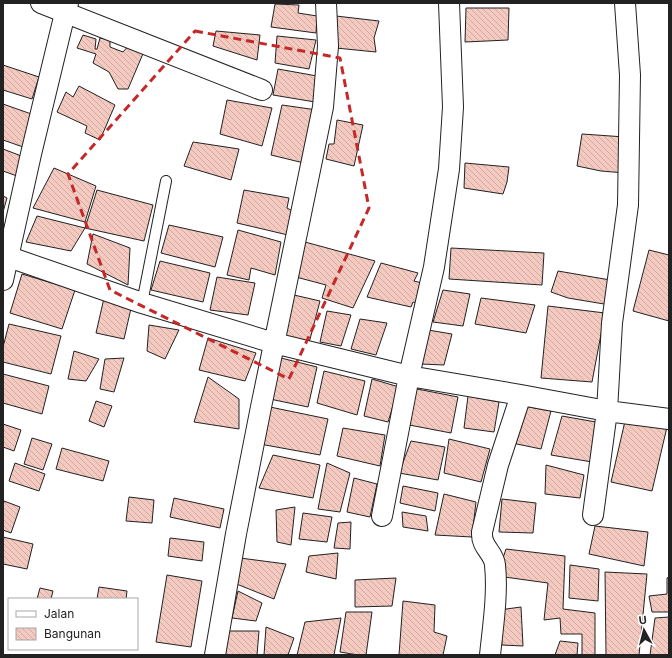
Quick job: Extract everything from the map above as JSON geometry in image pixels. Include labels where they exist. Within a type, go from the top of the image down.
[{"type":"street","points":[[41,3],[67,8],[262,90]]},
{"type":"street","points":[[215,655],[236,534],[323,107],[328,46],[326,3]]},
{"type":"street","points":[[382,516],[409,376],[434,267],[449,169],[453,107],[449,3]]},
{"type":"street","points":[[593,515],[607,411],[612,323],[628,205],[630,75],[625,3]]},
{"type":"street","points":[[3,280],[31,154],[67,8]]},
{"type":"street","points":[[9,257],[142,304],[274,343],[409,376],[607,411],[669,419]]},
{"type":"street","points":[[490,655],[495,563],[481,539],[498,465],[521,395]]},
{"type":"lane","points":[[142,304],[166,181]]},
{"type":"highlighted area","points":[[195,31],[340,58],[369,208],[289,379],[110,290],[68,174]]},
{"type":"building","points":[[275,4],[299,5],[298,13],[317,16],[316,33],[271,27]]},
{"type":"building","points":[[466,8],[509,8],[508,40],[465,42]]},
{"type":"building","points":[[336,16],[379,21],[374,38],[376,52],[336,48]]},
{"type":"building","points":[[216,31],[260,35],[257,60],[213,46]]},
{"type":"building","points":[[83,35],[96,39],[95,49],[97,49],[100,38],[110,40],[110,47],[123,52],[130,44],[145,49],[128,89],[118,89],[109,72],[93,63],[96,54],[77,48]]},
{"type":"building","points":[[277,36],[316,40],[309,69],[275,63]]},
{"type":"building","points":[[3,65],[39,77],[32,99],[3,90]]},
{"type":"building","points":[[278,69],[317,76],[315,102],[273,95]]},
{"type":"building","points":[[79,86],[115,105],[100,140],[85,133],[87,126],[57,112],[66,92],[73,97]]},
{"type":"building","points":[[227,100],[272,108],[262,146],[220,134]]},
{"type":"building","points":[[3,104],[37,116],[26,148],[3,140]]},
{"type":"building","points":[[282,105],[317,110],[304,163],[271,155]]},
{"type":"building","points":[[337,120],[363,125],[354,166],[326,159],[329,144],[334,144]]},
{"type":"building","points":[[582,134],[625,137],[625,173],[601,171],[577,166]]},
{"type":"building","points":[[193,142],[239,149],[231,180],[184,166]]},
{"type":"building","points":[[3,149],[24,157],[17,176],[3,171]]},
{"type":"building","points":[[465,163],[509,167],[507,182],[503,194],[464,188]]},
{"type":"building","points":[[54,168],[96,186],[85,222],[33,208]]},
{"type":"building","points":[[97,190],[153,205],[144,241],[85,228]]},
{"type":"building","points":[[244,190],[289,198],[287,208],[296,213],[288,235],[237,223]]},
{"type":"building","points":[[3,196],[7,198],[3,212]]},
{"type":"building","points":[[37,216],[85,228],[71,251],[26,242]]},
{"type":"building","points":[[169,225],[223,237],[215,267],[161,253]]},
{"type":"building","points":[[238,230],[281,242],[275,275],[251,268],[249,280],[227,275]]},
{"type":"building","points":[[93,234],[130,248],[128,285],[87,264]]},
{"type":"building","points":[[305,242],[375,261],[353,308],[322,298],[326,285],[296,277]]},
{"type":"building","points":[[451,248],[544,253],[542,285],[449,279]]},
{"type":"building","points":[[649,250],[669,255],[669,321],[633,311]]},
{"type":"building","points":[[160,261],[210,273],[203,302],[151,290]]},
{"type":"building","points":[[381,263],[418,273],[414,281],[426,284],[423,305],[413,302],[411,307],[367,297]]},
{"type":"building","points":[[558,271],[616,281],[610,305],[568,298],[551,292]]},
{"type":"building","points":[[22,274],[75,290],[62,329],[10,313]]},
{"type":"building","points":[[217,277],[255,283],[248,315],[210,310]]},
{"type":"building","points":[[443,290],[470,294],[463,326],[433,322]]},
{"type":"building","points":[[294,295],[320,301],[309,343],[285,336]]},
{"type":"building","points":[[104,298],[132,304],[124,339],[96,333]]},
{"type":"building","points":[[481,298],[535,305],[526,333],[475,324]]},
{"type":"building","points":[[548,306],[605,313],[592,382],[541,378]]},
{"type":"building","points":[[327,311],[351,315],[341,346],[320,342]]},
{"type":"building","points":[[360,319],[387,323],[376,355],[351,349]]},
{"type":"building","points":[[9,324],[61,336],[51,374],[3,362],[3,347]]},
{"type":"building","points":[[149,325],[179,330],[165,359],[147,351]]},
{"type":"building","points":[[428,330],[452,334],[444,365],[421,364]]},
{"type":"building","points":[[208,338],[256,353],[245,381],[199,370]]},
{"type":"building","points":[[74,351],[99,359],[86,381],[68,379]]},
{"type":"building","points":[[277,357],[317,367],[308,407],[270,399]]},
{"type":"building","points":[[124,358],[114,392],[100,389],[105,359]]},
{"type":"building","points":[[324,371],[365,381],[357,415],[317,403]]},
{"type":"building","points":[[3,374],[49,386],[42,414],[3,403]]},
{"type":"building","points":[[208,377],[239,399],[239,429],[194,422]]},
{"type":"building","points":[[372,379],[399,387],[388,422],[364,416]]},
{"type":"building","points":[[412,388],[458,397],[451,433],[404,424]]},
{"type":"building","points":[[468,396],[499,402],[494,432],[464,428]]},
{"type":"building","points":[[96,401],[112,406],[104,427],[89,421]]},
{"type":"building","points":[[524,406],[551,411],[541,449],[512,443]]},
{"type":"building","points":[[270,407],[328,419],[320,455],[260,444]]},
{"type":"building","points":[[562,416],[596,422],[592,462],[551,455]]},
{"type":"building","points":[[625,421],[667,427],[652,491],[611,482]]},
{"type":"building","points":[[3,424],[21,430],[14,451],[3,447]]},
{"type":"building","points":[[343,428],[385,435],[380,466],[337,456]]},
{"type":"building","points":[[32,438],[52,444],[43,470],[24,464]]},
{"type":"building","points":[[449,439],[490,449],[481,482],[444,473]]},
{"type":"building","points":[[411,441],[445,447],[438,480],[399,473]]},
{"type":"building","points":[[62,448],[109,461],[103,481],[56,469]]},
{"type":"building","points":[[273,455],[320,465],[313,498],[259,488]]},
{"type":"building","points":[[15,463],[45,474],[39,491],[9,481]]},
{"type":"building","points":[[327,463],[350,473],[340,512],[318,509]]},
{"type":"building","points":[[546,465],[584,475],[580,498],[545,494]]},
{"type":"building","points":[[354,478],[377,484],[370,517],[347,512]]},
{"type":"building","points":[[403,486],[438,493],[435,511],[400,503]]},
{"type":"building","points":[[444,494],[476,502],[472,537],[435,535]]},
{"type":"building","points":[[129,497],[154,500],[152,523],[126,521]]},
{"type":"building","points":[[174,498],[224,509],[220,528],[170,517]]},
{"type":"building","points":[[502,499],[536,503],[533,533],[499,532]]},
{"type":"building","points":[[4,501],[20,507],[11,533],[3,530]]},
{"type":"building","points":[[295,507],[291,545],[277,542],[276,510]]},
{"type":"building","points":[[402,512],[426,516],[428,531],[403,527]]},
{"type":"building","points":[[303,513],[332,517],[327,542],[299,539]]},
{"type":"building","points":[[351,522],[350,549],[334,548],[338,523]]},
{"type":"building","points":[[595,526],[648,532],[644,566],[589,554]]},
{"type":"building","points":[[3,537],[33,544],[27,569],[3,564]]},
{"type":"building","points":[[170,538],[204,542],[202,561],[168,556]]},
{"type":"building","points":[[506,549],[565,556],[563,609],[595,613],[595,655],[582,655],[582,634],[561,634],[560,618],[544,620],[548,583],[497,576]]},
{"type":"building","points":[[338,553],[336,579],[306,572],[309,556]]},
{"type":"building","points":[[240,558],[286,564],[274,599],[234,583]]},
{"type":"building","points":[[570,565],[599,569],[598,601],[569,598]]},
{"type":"building","points":[[605,572],[647,574],[639,655],[606,655]]},
{"type":"building","points":[[167,575],[202,581],[191,647],[156,642]]},
{"type":"building","points":[[669,577],[669,612],[652,612],[649,596],[667,594],[667,578]]},
{"type":"building","points":[[396,578],[392,606],[355,607],[355,580]]},
{"type":"building","points":[[99,587],[127,591],[126,598],[97,598]]},
{"type":"building","points":[[40,588],[53,591],[51,598],[37,598]]},
{"type":"building","points":[[238,591],[262,603],[256,621],[232,618]]},
{"type":"building","points":[[403,601],[435,605],[434,632],[447,636],[443,655],[399,655]]},
{"type":"building","points":[[521,607],[523,646],[502,645],[499,610]]},
{"type":"building","points":[[346,612],[372,612],[366,655],[340,652]]},
{"type":"building","points":[[669,617],[669,655],[650,655],[655,618]]},
{"type":"building","points":[[341,618],[334,655],[297,655],[305,622]]},
{"type":"building","points":[[266,627],[294,638],[288,655],[264,655]]},
{"type":"building","points":[[225,631],[259,631],[257,655],[225,655]]},
{"type":"building","points":[[560,641],[578,643],[577,655],[555,655]]}]
